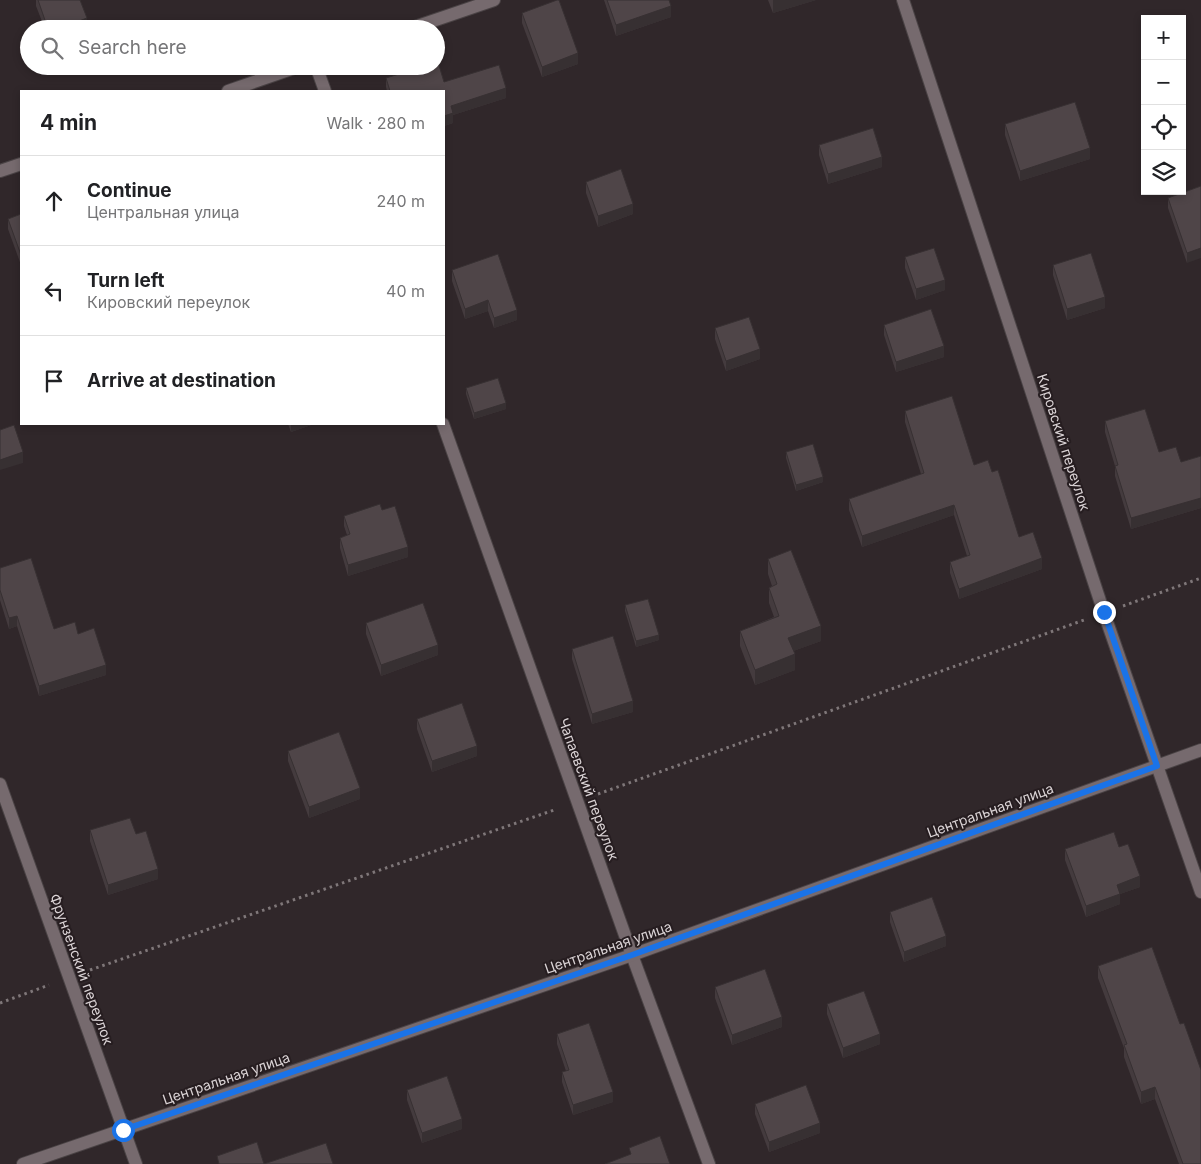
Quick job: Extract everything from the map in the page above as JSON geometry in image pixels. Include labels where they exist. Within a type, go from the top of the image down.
[{"type":"street","points":[[435,20],[494,0]]},
{"type":"street","name":"Кировский переулок","points":[[903,0],[1104,612],[1201,892]]},
{"type":"street","points":[[231,90],[274,75]]},
{"type":"street","points":[[319,75],[325,90]]},
{"type":"street","points":[[0,171],[20,164]]},
{"type":"street","name":"Чапаевский переулок","points":[[443,425],[577,802],[709,1164]]},
{"type":"street","name":"Центральная улица","points":[[23,1164],[632,955],[1201,750]]},
{"type":"street","name":"Фрунзенский переулок","points":[[0,784],[136,1164]]},
{"type":"path","points":[[0,1003],[69,977],[577,802],[1201,578]]},
{"type":"building","points":[[38,0],[80,0],[87,18],[82,20],[45,20]]},
{"type":"building","points":[[559,0],[578,53],[542,67],[522,13]]},
{"type":"building","points":[[607,0],[669,0],[671,6],[616,25]]},
{"type":"building","points":[[499,65],[506,88],[451,106],[453,113],[445,116],[445,90],[390,90],[386,78],[396,75],[442,75],[444,82]]},
{"type":"building","points":[[1075,102],[1090,148],[1020,171],[1005,124]]},
{"type":"building","points":[[873,128],[882,157],[828,174],[819,145]]},
{"type":"building","points":[[621,169],[633,204],[598,216],[586,182]]},
{"type":"building","points":[[1201,186],[1201,248],[1187,253],[1168,198],[1176,195],[1186,195],[1186,191]]},
{"type":"building","points":[[20,214],[20,252],[8,219]]},
{"type":"building","points":[[934,248],[945,280],[916,289],[905,257]]},
{"type":"building","points":[[1091,253],[1105,297],[1067,309],[1053,265]]},
{"type":"building","points":[[498,254],[517,310],[494,318],[488,300],[465,309],[452,270]]},
{"type":"building","points":[[931,309],[944,346],[896,362],[884,325]]},
{"type":"building","points":[[749,317],[760,349],[726,361],[715,328]]},
{"type":"building","points":[[498,378],[506,403],[474,413],[466,388]]},
{"type":"building","points":[[952,396],[974,465],[988,460],[992,472],[998,470],[1019,537],[1033,532],[1042,558],[959,589],[950,562],[970,555],[954,505],[862,536],[849,499],[924,473],[905,411]]},
{"type":"building","points":[[1145,409],[1159,452],[1176,447],[1181,462],[1201,456],[1201,498],[1131,518],[1115,466],[1118,465],[1105,421]]},
{"type":"building","points":[[14,425],[23,452],[0,460],[0,430]]},
{"type":"building","points":[[813,444],[823,477],[796,485],[786,452]]},
{"type":"building","points":[[380,504],[382,510],[395,506],[408,547],[348,565],[340,538],[350,534],[344,516]]},
{"type":"building","points":[[791,550],[821,626],[788,638],[795,654],[755,670],[740,631],[779,616],[769,588],[777,584],[768,559]]},
{"type":"building","points":[[31,558],[54,629],[75,622],[78,634],[94,628],[106,665],[39,686],[17,616],[9,618],[0,590],[0,568]]},
{"type":"building","points":[[648,599],[659,635],[636,641],[625,605]]},
{"type":"building","points":[[423,603],[438,645],[381,665],[366,623]]},
{"type":"building","points":[[613,636],[633,701],[592,714],[572,649]]},
{"type":"building","points":[[462,703],[477,746],[432,761],[417,719]]},
{"type":"building","points":[[339,732],[360,788],[309,807],[288,751]]},
{"type":"building","points":[[130,818],[136,834],[146,831],[158,869],[108,885],[90,830]]},
{"type":"building","points":[[1114,832],[1119,847],[1128,844],[1140,876],[1117,885],[1120,894],[1086,906],[1065,849]]},
{"type":"building","points":[[932,897],[946,936],[904,952],[890,912]]},
{"type":"building","points":[[1152,947],[1180,1024],[1184,1023],[1201,1070],[1201,1164],[1183,1164],[1155,1087],[1141,1092],[1124,1045],[1127,1044],[1098,966]]},
{"type":"building","points":[[765,969],[782,1017],[732,1035],[715,987]]},
{"type":"building","points":[[864,991],[880,1034],[843,1048],[827,1004]]},
{"type":"building","points":[[589,1023],[613,1092],[573,1105],[562,1072],[569,1070],[557,1034]]},
{"type":"building","points":[[447,1076],[462,1119],[422,1133],[407,1090]]},
{"type":"building","points":[[806,1085],[820,1123],[769,1142],[755,1104]]},
{"type":"building","points":[[660,1136],[670,1164],[605,1164],[631,1154],[629,1148]]},
{"type":"building","points":[[257,1142],[264,1164],[219,1164],[217,1156]]},
{"type":"building","points":[[326,1143],[333,1164],[264,1164]]},
{"type":"route","points":[[123,1130],[632,955],[1157,766],[1104,612]]}]
